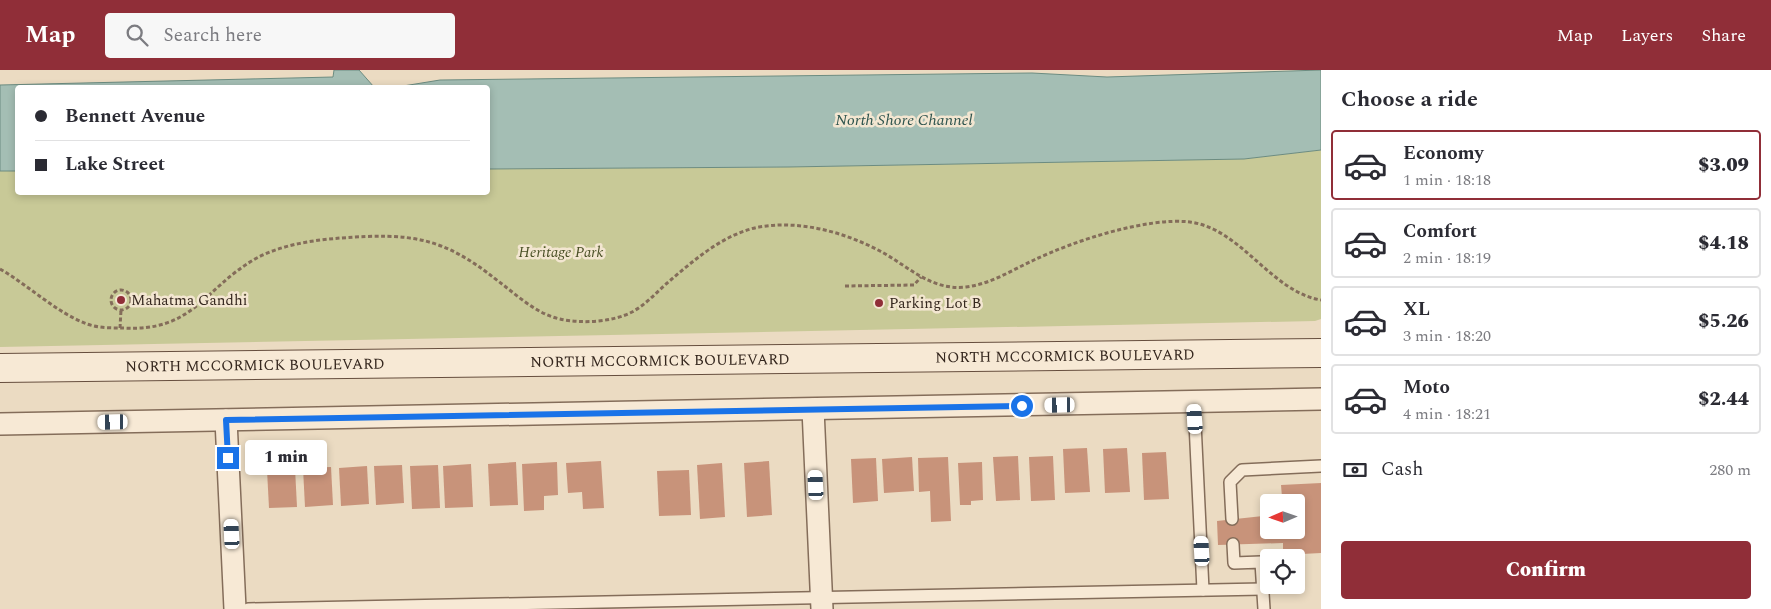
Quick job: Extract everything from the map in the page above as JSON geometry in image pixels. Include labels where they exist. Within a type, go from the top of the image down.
[{"type":"main road","name":"NORTH MCCORMICK BOULEVARD","points":[[0,368],[1321,353]]},
{"type":"street","points":[[0,424],[1321,399]]},
{"type":"street","points":[[813,409],[822,603]]},
{"type":"street","points":[[226,420],[235,609]]},
{"type":"lane","points":[[1194,402],[1204,590]]},
{"type":"lane","points":[[1232,519],[1230,482],[1242,470],[1321,466]]},
{"type":"lane","points":[[1233,544],[1234,562],[1260,562]]},
{"type":"lane","points":[[248,609],[822,603],[1260,589]]},
{"type":"lane","points":[[1263,594],[1264,609]]},
{"type":"path","points":[[0,269],[87,324],[120,328],[152,327],[171,323],[189,313],[238,270],[258,257],[286,247],[322,240],[367,236],[404,237],[435,242],[460,253],[526,303],[546,314],[561,320],[588,321],[628,315],[643,305],[713,246],[757,227],[791,226],[838,233],[879,251],[935,284],[966,287],[1001,277],[1064,247],[1101,235],[1148,225],[1192,222],[1212,228],[1289,286],[1313,299],[1321,300]]},
{"type":"path","points":[[845,286],[914,285],[921,277]]},
{"type":"path","points":[[121,290],[128,293],[131,300],[128,307],[121,310],[114,307],[111,300],[114,293],[121,290]]},
{"type":"path","points":[[120,328],[121,310]]},
{"type":"green space","name":"Heritage Park","points":[[1321,150],[1321,319],[1315,321],[0,347],[0,171],[15,171],[15,195],[490,195],[490,169],[788,167],[1244,159]]},
{"type":"water","points":[[334,70],[359,70],[372,85],[15,85],[15,171],[0,171],[0,85],[333,77]]},
{"type":"water","name":"North Shore Channel","points":[[1321,70],[1321,150],[1244,159],[788,167],[490,169],[490,85],[409,85],[440,80],[1032,73],[1107,77]]},
{"type":"building","points":[[1087,448],[1090,492],[1065,493],[1063,449]]},
{"type":"building","points":[[1127,448],[1130,492],[1105,493],[1103,449]]},
{"type":"building","points":[[1166,452],[1169,499],[1144,500],[1142,453]]},
{"type":"building","points":[[1018,456],[1020,500],[996,501],[993,457]]},
{"type":"building","points":[[1053,456],[1055,500],[1031,501],[1029,457]]},
{"type":"building","points":[[912,457],[914,491],[884,493],[882,459]]},
{"type":"building","points":[[948,457],[951,521],[931,522],[930,491],[919,492],[918,458]]},
{"type":"building","points":[[876,458],[878,501],[853,503],[851,459]]},
{"type":"building","points":[[601,461],[604,508],[583,509],[582,492],[568,493],[566,463]]},
{"type":"building","points":[[769,461],[772,515],[747,517],[744,463]]},
{"type":"building","points":[[516,462],[518,505],[490,506],[488,464]]},
{"type":"building","points":[[557,462],[558,495],[544,496],[544,510],[524,511],[522,464]]},
{"type":"building","points":[[982,462],[983,500],[971,501],[971,505],[960,505],[958,463]]},
{"type":"building","points":[[722,463],[725,517],[700,519],[697,465]]},
{"type":"building","points":[[471,464],[473,507],[445,508],[443,466]]},
{"type":"building","points":[[402,465],[404,503],[376,505],[374,466]]},
{"type":"building","points":[[438,465],[440,508],[412,509],[410,466]]},
{"type":"building","points":[[367,466],[369,504],[341,506],[339,468]]},
{"type":"building","points":[[331,467],[333,505],[305,507],[303,468]]},
{"type":"building","points":[[295,468],[297,507],[269,508],[267,470]]},
{"type":"building","points":[[689,470],[691,515],[659,516],[657,471]]},
{"type":"building","points":[[1321,483],[1321,553],[1305,554],[1305,549],[1283,549],[1283,543],[1218,545],[1217,521],[1260,516],[1260,539],[1305,539],[1305,494],[1282,494],[1281,485]]},
{"type":"place","name":"Mahatma Gandhi","points":[[121,300]]},
{"type":"place","name":"Parking Lot B","points":[[879,303]]},
{"type":"route","points":[[228,458],[226,420],[1022,406]]}]
